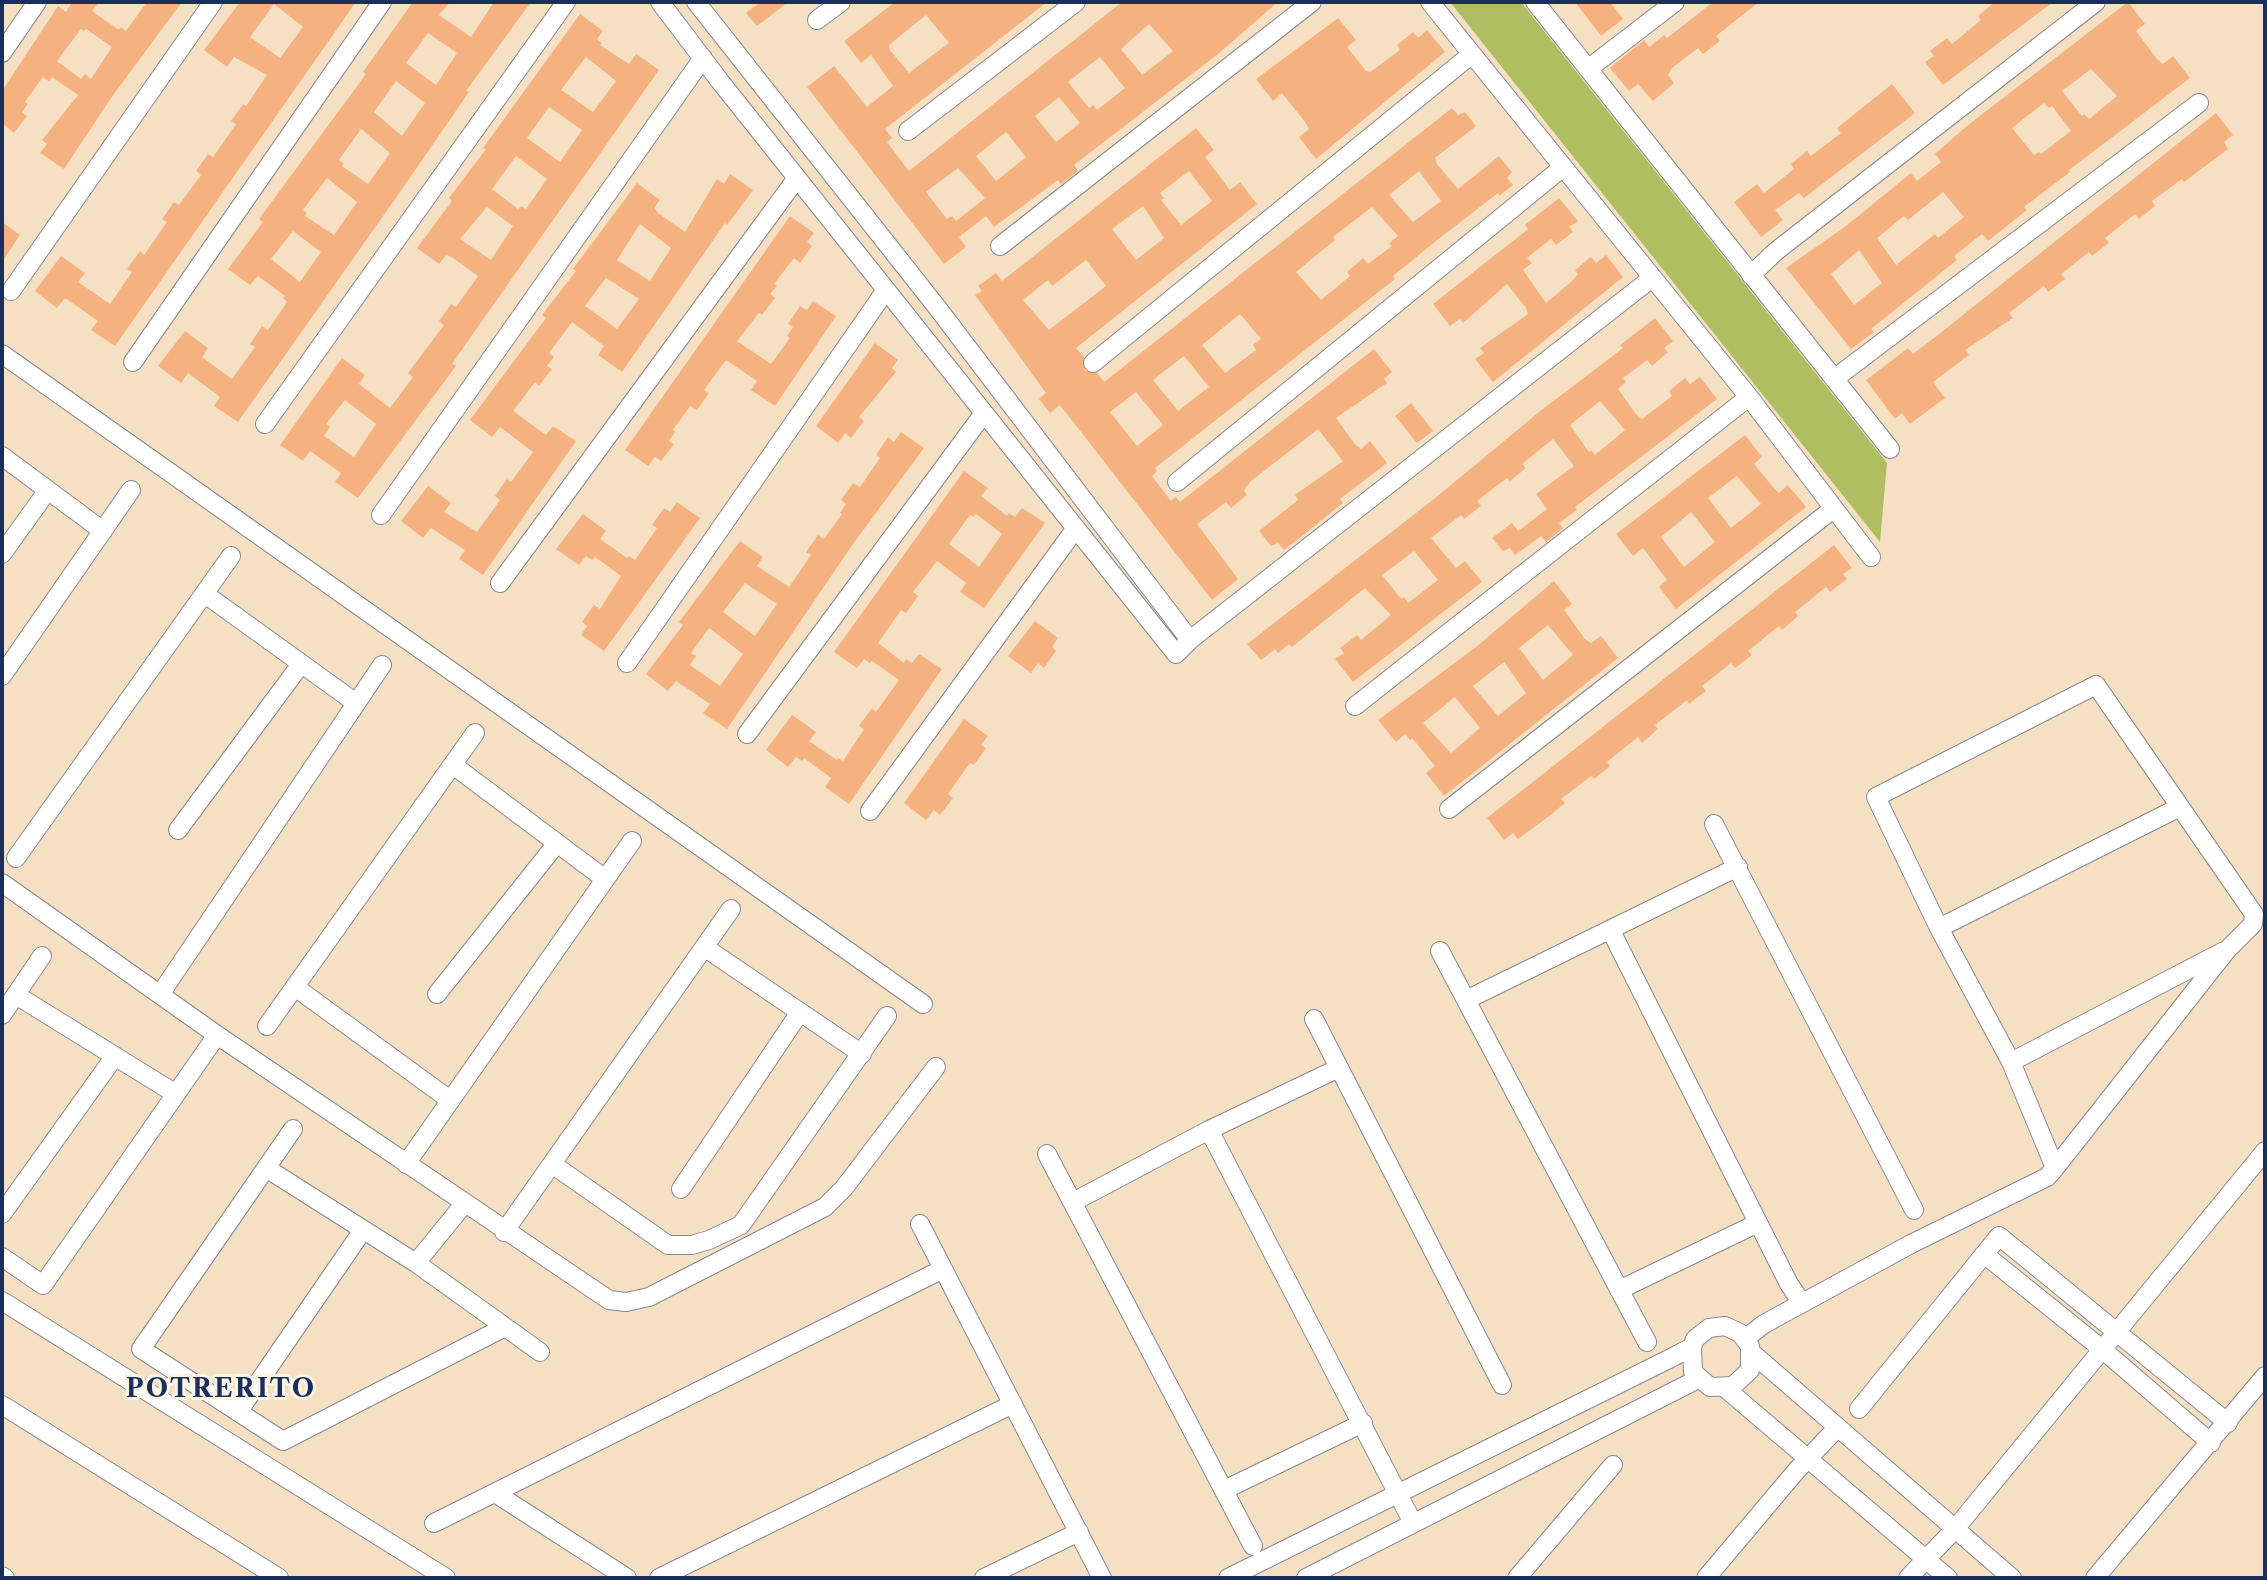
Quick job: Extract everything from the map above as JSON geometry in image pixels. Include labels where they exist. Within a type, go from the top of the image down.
[{"type":"street","points":[[2,53],[37,2]]},
{"type":"street","points":[[11,291],[213,2]]},
{"type":"street","points":[[133,362],[382,2]]},
{"type":"street","points":[[265,424],[566,2]]},
{"type":"street","points":[[660,2],[1176,654],[1190,640],[1652,278]]},
{"type":"street","points":[[696,2],[936,306],[1190,640]]},
{"type":"street","points":[[817,20],[841,2]]},
{"type":"street","points":[[908,131],[1076,2]]},
{"type":"street","points":[[1000,246],[1312,2]]},
{"type":"street","points":[[1430,2],[1749,397],[1871,557]]},
{"type":"street","points":[[1535,2],[1890,449]]},
{"type":"street","points":[[1588,69],[1675,2]]},
{"type":"street","points":[[1751,275],[1775,252],[2096,2]]},
{"type":"street","points":[[1093,363],[1472,54]]},
{"type":"street","points":[[381,515],[703,58]]},
{"type":"street","points":[[1834,379],[2199,103]]},
{"type":"street","points":[[1177,482],[1562,167]]},
{"type":"street","points":[[500,583],[797,178]]},
{"type":"street","points":[[626,663],[886,290]]},
{"type":"street","points":[[914,324],[936,306]]},
{"type":"street","points":[[2,354],[923,1004]]},
{"type":"street","points":[[1355,706],[1749,397]]},
{"type":"street","points":[[747,734],[984,413]]},
{"type":"street","points":[[2,456],[103,531]]},
{"type":"street","points":[[2,554],[48,490]]},
{"type":"street","points":[[2,676],[131,490]]},
{"type":"street","points":[[1449,809],[1832,509]]},
{"type":"street","points":[[870,811],[1076,528]]},
{"type":"street","points":[[16,859],[231,556]]},
{"type":"street","points":[[205,594],[356,703]]},
{"type":"street","points":[[178,830],[301,664]]},
{"type":"street","points":[[161,993],[382,665]]},
{"type":"street","points":[[1764,1324],[1749,1346],[1745,1376],[1725,1388],[1710,1387],[1698,1379],[1690,1364],[1692,1346],[1701,1333],[1717,1326],[1764,1324],[1911,1244],[2047,1177],[2055,1168],[2227,950],[2248,932],[2254,914],[2178,808],[2096,685],[1875,797],[1939,928],[2011,1062],[2055,1168]]},
{"type":"street","points":[[267,1026],[475,733]]},
{"type":"street","points":[[453,765],[605,879]]},
{"type":"street","points":[[1939,928],[2178,808]]},
{"type":"street","points":[[1714,824],[1914,1210]]},
{"type":"street","points":[[406,1164],[632,841]]},
{"type":"street","points":[[437,995],[557,843]]},
{"type":"street","points":[[1466,1000],[1738,867]]},
{"type":"street","points":[[2,883],[217,1035],[504,1232],[609,1300],[626,1302],[649,1297],[825,1207],[844,1188],[936,1067]]},
{"type":"street","points":[[504,1232],[731,909]]},
{"type":"street","points":[[1611,931],[1758,1223],[1802,1303]]},
{"type":"street","points":[[704,947],[862,1054]]},
{"type":"street","points":[[2011,1062],[2227,950]]},
{"type":"street","points":[[1440,951],[1647,1342]]},
{"type":"street","points":[[2,1015],[42,956]]},
{"type":"street","points":[[295,987],[450,1100]]},
{"type":"street","points":[[16,995],[176,1094]]},
{"type":"street","points":[[681,1189],[800,1012]]},
{"type":"street","points":[[552,1164],[668,1245],[692,1245],[709,1240],[741,1225],[887,1016]]},
{"type":"street","points":[[1314,1019],[1502,1385]]},
{"type":"street","points":[[2,1257],[43,1285],[217,1035]]},
{"type":"street","points":[[2,1214],[115,1056]]},
{"type":"street","points":[[1073,1202],[1209,1130],[1339,1068]]},
{"type":"street","points":[[293,1129],[141,1349],[283,1441],[505,1327]]},
{"type":"street","points":[[1209,1130],[1413,1523]]},
{"type":"street","points":[[1908,1578],[1955,1529],[2265,1150]]},
{"type":"street","points":[[1047,1154],[1253,1546]]},
{"type":"street","points":[[266,1168],[416,1263],[540,1352]]},
{"type":"street","points":[[416,1263],[464,1204]]},
{"type":"street","points":[[1619,1290],[1758,1223]]},
{"type":"street","points":[[920,1224],[1102,1578]]},
{"type":"street","points":[[238,1412],[363,1230]]},
{"type":"street","points":[[1858,1409],[1999,1236],[2118,1330],[2228,1423]]},
{"type":"street","points":[[1984,1254],[2102,1349],[2211,1443]]},
{"type":"street","points":[[434,1523],[943,1269]]},
{"type":"street","points":[[2,1301],[446,1578]]},
{"type":"street","points":[[1717,1326],[1733,1328],[1837,1428],[2012,1578]]},
{"type":"street","points":[[1228,1578],[1692,1346]]},
{"type":"street","points":[[2095,1578],[2265,1376]]},
{"type":"street","points":[[1306,1578],[1698,1379]]},
{"type":"street","points":[[1725,1388],[1948,1578]]},
{"type":"street","points":[[659,1578],[1013,1404]]},
{"type":"street","points":[[2,1405],[279,1578]]},
{"type":"street","points":[[1224,1490],[1363,1423]]},
{"type":"street","points":[[1706,1578],[1837,1428]]},
{"type":"street","points":[[1517,1578],[1613,1465]]},
{"type":"street","points":[[495,1493],[627,1578]]},
{"type":"street","points":[[984,1578],[1079,1532]]},
{"type":"green space","points":[[1450,2],[1521,2],[1887,463],[1880,542]]},
{"type":"building","points":[[72,2],[99,2],[92,11],[119,30],[121,27],[126,31],[147,2],[182,2],[111,98],[64,169],[40,153],[47,144],[42,140],[78,95],[52,77],[49,81],[43,77],[25,102],[28,104],[22,112],[27,116],[14,133],[2,123],[2,91],[58,6],[66,12]],"holes":[[[81,29],[86,29],[112,47],[91,79],[85,74],[81,79],[57,61]]]},
{"type":"building","points":[[240,2],[356,2],[115,346],[91,330],[98,321],[65,298],[57,308],[35,291],[61,256],[85,273],[78,282],[110,304],[132,272],[127,269],[140,251],[144,255],[167,222],[162,219],[174,202],[179,205],[201,175],[196,171],[208,154],[213,157],[236,124],[231,121],[243,104],[246,106],[267,75],[234,57],[227,67],[204,50]],"holes":[[[274,4],[303,27],[280,58],[250,37]]]},
{"type":"building","points":[[413,2],[450,2],[439,15],[471,37],[494,2],[531,2],[466,91],[469,92],[238,422],[214,406],[220,397],[188,373],[181,383],[158,366],[185,331],[208,348],[202,357],[232,379],[255,347],[250,344],[262,326],[268,330],[287,302],[283,298],[285,296],[258,276],[250,285],[228,269],[263,222],[259,219],[366,74],[363,72]],"holes":[[[428,33],[457,53],[436,85],[406,63]],[[396,81],[425,103],[402,136],[374,112]],[[361,129],[390,153],[368,184],[342,166],[344,163],[339,160]],[[327,178],[357,202],[334,235],[305,216],[307,213],[303,210]],[[293,231],[321,252],[300,282],[271,259]]]},
{"type":"building","points":[[761,2],[788,2],[757,26],[746,13]]},
{"type":"building","points":[[895,2],[1047,2],[885,129],[892,138],[887,142],[909,171],[1122,2],[1278,2],[1218,54],[1074,165],[1078,171],[1061,184],[1058,180],[994,227],[986,216],[959,237],[966,247],[944,264],[807,87],[834,66],[867,107],[893,86],[871,55],[861,63],[844,41]],"holes":[[[926,15],[949,43],[909,73],[889,45]],[[1149,24],[1173,51],[1142,75],[1121,49]],[[1100,57],[1125,88],[1097,110],[1093,105],[1089,108],[1068,82]],[[1059,97],[1080,123],[1056,142],[1035,116]],[[1006,132],[1026,157],[996,181],[976,156]],[[958,168],[985,198],[956,221],[952,216],[947,219],[926,192]]]},
{"type":"building","points":[[1575,2],[1610,2],[1623,19],[1601,36]]},
{"type":"building","points":[[1713,2],[1759,2],[1716,36],[1720,41],[1703,54],[1698,48],[1672,68],[1668,75],[1674,83],[1653,101],[1638,84],[1629,91],[1610,68],[1644,40],[1649,47],[1664,35],[1667,38]]},
{"type":"building","points":[[1995,2],[2053,2],[1943,85],[1925,62],[1934,56],[1930,51],[1947,38],[1952,44],[1981,20],[1978,16]]},
{"type":"building","points":[[2128,2],[2145,24],[2136,31],[2157,59],[2163,64],[2173,56],[2190,78],[2069,170],[2070,172],[2024,207],[2027,210],[1988,241],[1982,234],[1954,256],[1957,260],[1871,329],[1874,332],[1851,349],[1786,268],[1846,226],[1911,173],[1917,181],[1941,162],[1935,154],[1968,125]],"holes":[[[2091,69],[2117,96],[2089,119],[2084,114],[2082,116],[2062,91]],[[2044,103],[2049,108],[2052,106],[2071,131],[2041,154],[2039,152],[2034,155],[2012,128]],[[1943,192],[1964,217],[1938,238],[1935,234],[1896,265],[1877,238],[1904,216],[1908,220]],[[1859,250],[1882,283],[1854,305],[1831,274]]]},
{"type":"building","points":[[580,14],[603,31],[597,39],[602,43],[600,45],[629,64],[636,54],[659,70],[452,364],[456,366],[358,498],[335,482],[341,473],[310,451],[303,461],[280,445],[342,358],[365,375],[359,384],[390,408],[413,377],[408,373],[444,325],[439,321],[451,304],[456,307],[478,276],[453,258],[446,255],[439,264],[417,248],[452,201],[449,198],[486,149],[483,148]],"holes":[[[586,57],[616,81],[593,112],[561,90]],[[549,107],[582,130],[560,162],[527,138]],[[516,156],[547,179],[526,209],[521,206],[518,209],[492,189]],[[487,207],[513,226],[491,260],[460,239]],[[345,400],[376,424],[354,457],[324,436],[330,427],[326,424]]]},
{"type":"building","points":[[1338,18],[1356,40],[1347,47],[1366,71],[1370,72],[1400,50],[1397,45],[1413,32],[1418,38],[1427,30],[1445,52],[1316,159],[1299,137],[1309,129],[1305,122],[1282,93],[1273,101],[1256,79]]},
{"type":"building","points":[[1892,84],[1915,113],[1804,198],[1799,193],[1775,210],[1783,220],[1761,237],[1734,202],[1757,184],[1764,193],[1794,169],[1791,164],[1807,151],[1811,156],[1841,133],[1837,128]]},
{"type":"building","points":[[1452,108],[1458,115],[1465,112],[1476,126],[1435,158],[1458,189],[1499,156],[1512,172],[1507,178],[1513,185],[1499,196],[1498,193],[1441,237],[1393,276],[1395,279],[1155,468],[1157,471],[1152,476],[1171,501],[1176,497],[1180,502],[1374,349],[1392,372],[1384,379],[1387,383],[1336,418],[1355,444],[1361,449],[1370,441],[1387,463],[1340,499],[1343,503],[1297,540],[1284,550],[1278,543],[1271,546],[1259,531],[1298,500],[1295,495],[1343,461],[1318,429],[1251,481],[1244,490],[1247,495],[1231,508],[1226,502],[1197,524],[1238,579],[1212,600],[1060,405],[1050,413],[1039,399],[1046,393],[975,295],[982,291],[978,286],[996,273],[1002,281],[1196,128],[1214,150],[1205,157],[1230,190],[1240,182],[1257,204],[1076,348],[1084,357],[1085,371],[1097,373],[1104,382]],"holes":[[[1189,171],[1212,201],[1181,225],[1161,200],[1164,198],[1160,193]],[[1419,171],[1441,201],[1413,222],[1389,195]],[[1143,206],[1164,238],[1136,260],[1112,229]],[[1372,207],[1398,236],[1389,243],[1392,246],[1368,264],[1363,258],[1347,272],[1350,276],[1321,300],[1296,272],[1335,240],[1333,237]],[[1086,260],[1106,286],[1049,330],[1023,300],[1048,280],[1052,286]],[[1240,314],[1261,339],[1253,345],[1256,350],[1225,373],[1202,345]],[[1184,356],[1209,387],[1178,411],[1153,380]],[[1136,392],[1163,425],[1137,446],[1110,412]]]},
{"type":"building","points":[[2216,113],[2233,135],[2224,142],[2228,149],[2184,182],[2182,179],[2152,201],[2155,206],[2139,219],[2135,214],[2105,238],[2109,243],[2092,256],[2089,252],[2061,274],[2065,279],[2048,292],[2044,286],[2009,313],[2013,318],[1965,350],[1969,355],[1933,382],[1945,398],[1910,424],[1902,413],[1895,419],[1866,380],[1908,348],[1913,354],[1934,338]]},
{"type":"building","points":[[730,174],[753,190],[727,225],[725,223],[622,372],[598,355],[604,346],[572,322],[549,353],[554,357],[547,366],[552,369],[539,386],[535,382],[513,411],[546,435],[553,426],[576,441],[483,575],[459,559],[465,550],[431,528],[423,538],[401,521],[428,486],[451,503],[444,512],[477,532],[500,500],[495,496],[507,479],[511,482],[533,452],[500,427],[492,437],[470,420],[546,318],[542,315],[576,271],[573,269],[637,183],[660,200],[654,208],[658,213],[685,232],[717,179],[724,184]],"holes":[[[640,224],[671,248],[650,281],[617,260]],[[606,278],[639,299],[617,329],[585,306]]]},
{"type":"building","points":[[1559,198],[1578,221],[1569,227],[1573,232],[1556,245],[1551,239],[1527,258],[1532,263],[1523,270],[1546,303],[1571,282],[1578,274],[1575,270],[1591,257],[1596,263],[1606,255],[1623,277],[1493,382],[1475,359],[1484,353],[1480,348],[1528,314],[1526,308],[1507,284],[1463,323],[1460,319],[1450,326],[1433,304],[1528,229],[1525,225]]},
{"type":"building","points":[[790,216],[814,233],[807,242],[812,246],[800,263],[794,258],[774,284],[777,286],[770,294],[775,298],[737,341],[771,364],[790,338],[787,336],[793,327],[788,324],[800,306],[807,310],[813,301],[836,316],[775,406],[751,390],[757,381],[726,360],[704,390],[709,393],[697,410],[690,406],[673,430],[675,432],[669,441],[674,444],[661,461],[655,457],[648,466],[625,450]]},
{"type":"building","points":[[2,222],[20,235],[2,262]]},
{"type":"building","points":[[1655,318],[1673,341],[1664,348],[1668,352],[1652,366],[1647,360],[1623,378],[1626,382],[1618,389],[1642,419],[1672,396],[1669,391],[1685,378],[1690,384],[1700,377],[1717,399],[1575,507],[1577,510],[1559,523],[1563,528],[1546,542],[1541,536],[1515,555],[1510,548],[1503,551],[1492,538],[1512,523],[1518,531],[1547,509],[1536,494],[1574,466],[1553,439],[1522,464],[1526,468],[1510,481],[1507,478],[1477,501],[1481,506],[1464,519],[1461,515],[1431,538],[1456,568],[1465,561],[1482,582],[1353,682],[1335,659],[1344,653],[1340,648],[1357,635],[1361,640],[1391,615],[1365,588],[1292,647],[1289,644],[1278,653],[1275,649],[1261,660],[1247,644],[1623,348],[1620,345]],"holes":[[[1600,401],[1625,430],[1595,455],[1591,450],[1589,452],[1570,425]],[[1414,551],[1438,580],[1408,603],[1404,597],[1401,599],[1382,575]]]},
{"type":"building","points":[[875,343],[898,360],[892,368],[896,372],[859,417],[864,421],[851,438],[845,433],[838,443],[816,426]]},
{"type":"building","points":[[1411,403],[1433,431],[1417,443],[1395,416]]},
{"type":"building","points":[[901,432],[924,448],[853,544],[727,729],[703,713],[710,704],[676,681],[668,691],[646,674],[683,625],[679,622],[740,541],[763,557],[757,566],[789,587],[811,555],[806,552],[818,535],[824,539],[842,514],[840,513],[846,504],[841,500],[853,483],[860,487],[880,458],[876,455],[888,437],[894,442]],"holes":[[[745,583],[777,604],[755,636],[723,612]],[[709,628],[743,654],[720,686],[690,665],[696,656],[691,653]]]},
{"type":"building","points":[[1745,435],[1762,457],[1754,464],[1773,487],[1779,493],[1788,485],[1806,507],[1676,609],[1659,587],[1667,580],[1643,548],[1633,556],[1616,534]],"holes":[[[1737,476],[1761,504],[1731,528],[1708,498]],[[1691,512],[1715,542],[1684,567],[1661,537]]]},
{"type":"building","points":[[964,471],[988,488],[981,496],[1007,516],[1009,513],[1015,517],[1022,508],[1045,523],[984,608],[960,592],[966,583],[937,561],[913,592],[918,596],[906,613],[901,610],[878,643],[904,663],[906,659],[912,663],[919,654],[942,669],[849,804],[825,787],[831,778],[804,758],[802,761],[796,757],[788,767],[766,750],[792,715],[816,732],[809,741],[837,760],[838,758],[843,761],[864,729],[859,726],[872,708],[876,712],[899,680],[872,661],[870,663],[864,659],[857,668],[834,652]],"holes":[[[976,514],[1002,534],[979,567],[949,544],[970,515],[974,517]]]},
{"type":"building","points":[[677,502],[700,518],[604,651],[581,635],[587,626],[582,622],[594,605],[600,609],[621,576],[595,557],[592,560],[586,556],[579,565],[556,549],[583,514],[606,531],[600,539],[627,558],[629,556],[635,560],[657,528],[652,525],[664,508],[670,512]]},
{"type":"building","points":[[1834,545],[1852,568],[1843,574],[1847,579],[1830,592],[1826,587],[1795,612],[1798,616],[1782,630],[1779,626],[1748,651],[1752,655],[1735,668],[1731,663],[1702,686],[1706,691],[1689,704],[1687,700],[1655,725],[1658,729],[1642,743],[1638,737],[1607,762],[1610,766],[1594,779],[1591,776],[1561,799],[1565,803],[1548,817],[1518,839],[1513,833],[1504,840],[1487,818]]},
{"type":"building","points":[[1554,581],[1572,604],[1564,610],[1585,639],[1591,643],[1601,636],[1618,658],[1444,796],[1426,773],[1435,766],[1412,738],[1410,740],[1405,734],[1396,742],[1378,720],[1476,647]],"holes":[[[1548,625],[1573,655],[1543,680],[1519,648]],[[1504,662],[1526,693],[1498,716],[1473,686]],[[1455,697],[1480,728],[1451,753],[1423,723]]]},
{"type":"building","points":[[1035,621],[1058,638],[1052,647],[1056,651],[1044,668],[1038,663],[1031,673],[1008,656]]},
{"type":"building","points":[[964,719],[988,736],[981,745],[986,748],[974,765],[970,763],[948,794],[953,798],[940,815],[934,810],[926,820],[904,803]]},
{"type":"district","name":"POTRERITO","points":[[221,1389]]}]
